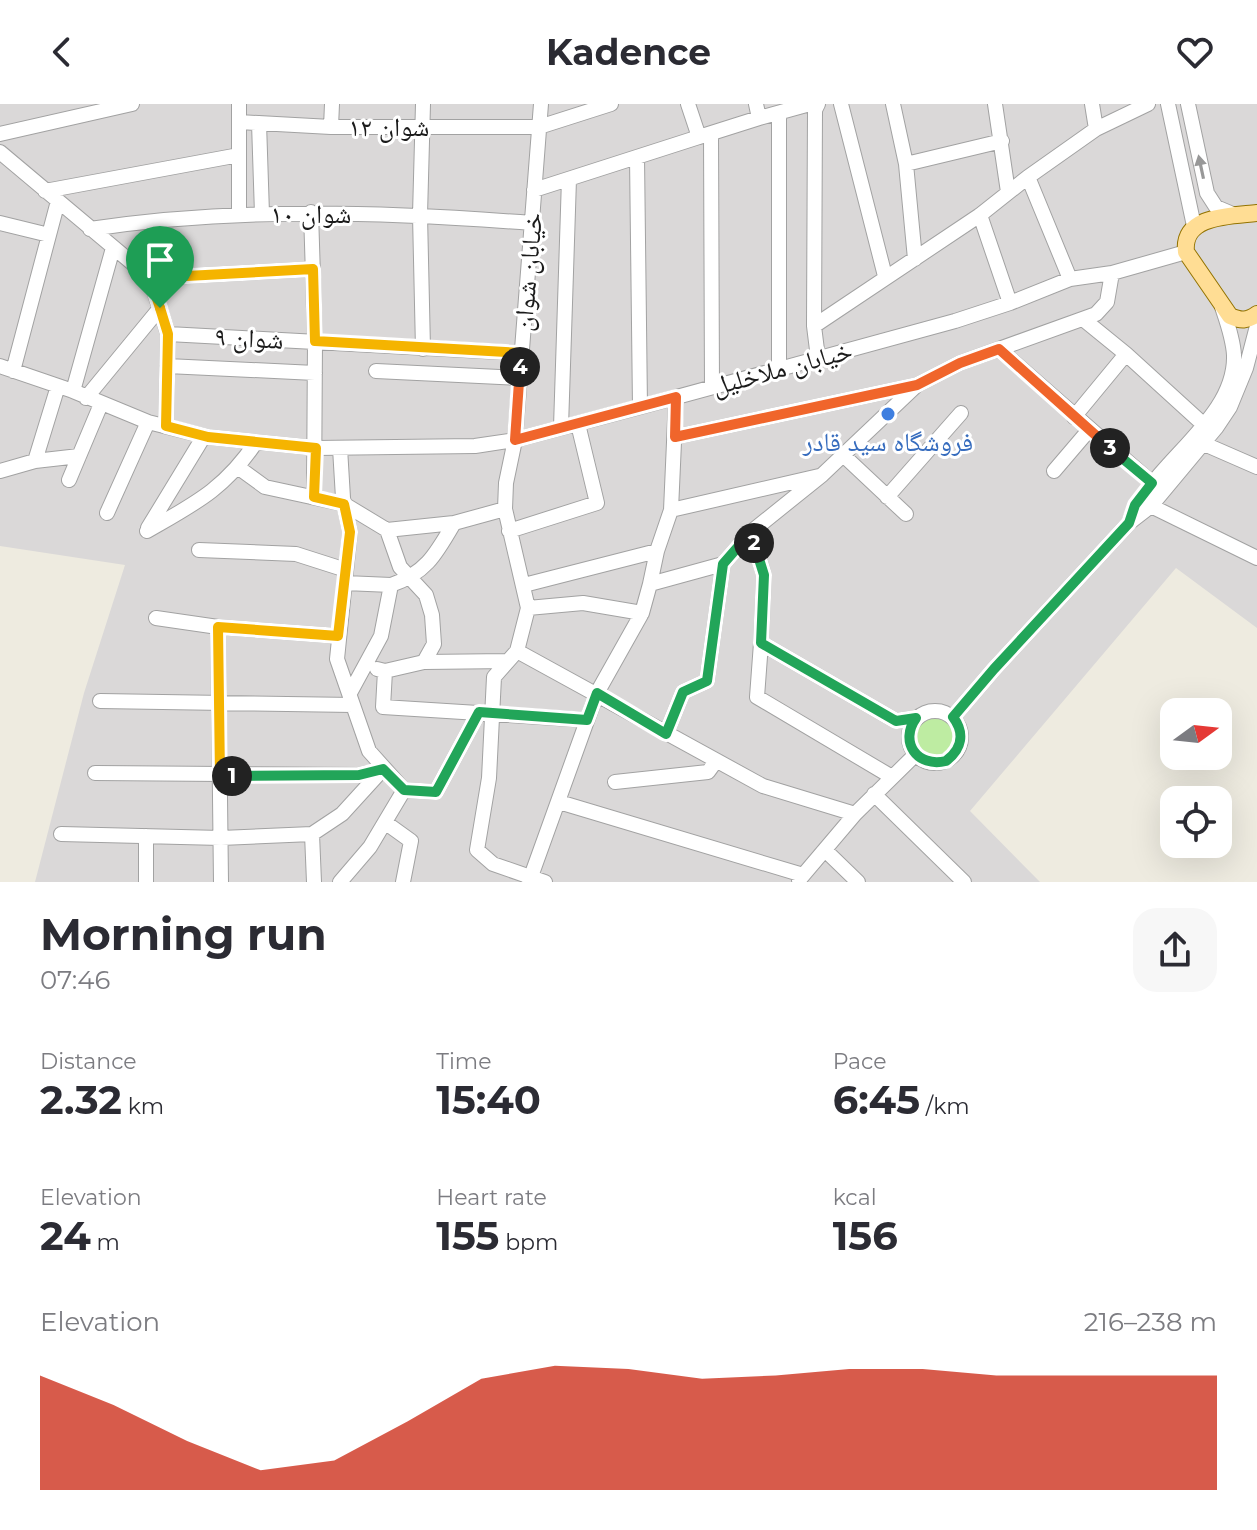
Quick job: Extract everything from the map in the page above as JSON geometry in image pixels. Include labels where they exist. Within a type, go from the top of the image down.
[{"type":"main road","points":[[1257,213],[1202,222],[1194,226],[1186,237],[1186,252],[1230,316],[1240,321],[1257,314]]},
{"type":"street","points":[[0,134],[132,104]]},
{"type":"street","points":[[239,104],[239,215]]},
{"type":"street","points":[[331,127],[332,104]]},
{"type":"street","points":[[423,104],[420,215],[423,349]]},
{"type":"street","name":"خیابان شوان","points":[[528,608],[505,509],[506,483],[515,440],[541,104]]},
{"type":"street","name":"شوان ۱۲","points":[[239,122],[331,127],[539,127],[611,104]]},
{"type":"street","points":[[688,104],[705,136],[712,387]]},
{"type":"street","points":[[534,190],[705,136],[758,111],[779,113],[810,104]]},
{"type":"street","points":[[818,104],[815,110],[814,326],[818,358]]},
{"type":"street","points":[[841,104],[885,276]]},
{"type":"street","points":[[911,104],[894,106],[906,164],[915,259]]},
{"type":"street","points":[[995,104],[1008,192]]},
{"type":"street","points":[[1092,104],[1096,129]]},
{"type":"street","points":[[814,326],[980,215],[1096,129],[1148,104]]},
{"type":"street","points":[[1168,104],[1194,226]]},
{"type":"street","points":[[1188,104],[1207,193],[1216,207],[1236,215]]},
{"type":"street","points":[[779,113],[779,368]]},
{"type":"street","points":[[259,123],[262,214]]},
{"type":"street","points":[[906,164],[1002,141]]},
{"type":"street","points":[[0,152],[150,278],[168,334],[166,426]]},
{"type":"street","points":[[45,191],[239,155]]},
{"type":"street","points":[[637,157],[640,407]]},
{"type":"street","points":[[1028,177],[1070,279]]},
{"type":"street","points":[[561,427],[569,179]]},
{"type":"street","points":[[6,368],[58,201]]},
{"type":"street","points":[[311,212],[315,341],[314,497]]},
{"type":"street","name":"شوان ۱۰","points":[[90,229],[156,219],[311,212],[420,215],[532,223]]},
{"type":"street","points":[[980,215],[1010,303]]},
{"type":"street","points":[[0,223],[49,235]]},
{"type":"street","points":[[35,461],[72,392],[113,248]]},
{"type":"street","name":"خیابان ملاخلیل","points":[[6,368],[148,422],[204,436],[316,448],[475,446],[515,440],[578,424],[955,321],[1070,279],[1112,273],[1186,252]]},
{"type":"street","points":[[150,278],[313,269]]},
{"type":"street","points":[[675,437],[917,385],[960,363],[1096,314],[1107,302],[1112,273]]},
{"type":"street","points":[[1129,523],[1135,505],[1204,425],[1226,390],[1234,357],[1230,329],[1221,304]]},
{"type":"street","points":[[72,392],[160,308]]},
{"type":"street","points":[[1083,319],[1204,425]]},
{"type":"street","points":[[953,717],[1129,523],[1151,506],[1230,407],[1242,380],[1257,326]]},
{"type":"street","name":"شوان ۹","points":[[168,334],[521,353]]},
{"type":"street","points":[[1232,346],[1243,342],[1251,349]]},
{"type":"street","points":[[999,349],[1152,483]]},
{"type":"street","points":[[1074,417],[1126,354]]},
{"type":"street","points":[[167,366],[315,373]]},
{"type":"street","points":[[376,371],[519,378]]},
{"type":"street","points":[[1242,380],[1257,385]]},
{"type":"street","points":[[666,734],[683,692],[707,681],[723,564],[751,532],[822,475],[917,385]]},
{"type":"street","points":[[642,613],[583,603],[528,608],[512,656],[494,677],[486,713],[489,778],[477,850],[493,864],[535,880],[597,693],[642,613],[671,510],[676,397]]},
{"type":"street","points":[[69,480],[101,404]]},
{"type":"street","points":[[887,497],[961,413]]},
{"type":"street","points":[[107,513],[148,422]]},
{"type":"street","points":[[509,531],[597,503],[578,424]]},
{"type":"street","points":[[1054,471],[1089,430]]},
{"type":"street","points":[[204,436],[147,531],[205,498],[239,468],[256,442]]},
{"type":"street","points":[[1202,443],[1257,467]]},
{"type":"street","points":[[340,448],[344,504],[350,532],[337,659],[369,751],[404,790],[436,792],[486,713]]},
{"type":"street","points":[[842,454],[906,514]]},
{"type":"street","points":[[0,471],[35,461],[79,456]]},
{"type":"street","points":[[239,468],[265,487],[344,504],[387,530],[454,523],[505,509]]},
{"type":"street","points":[[671,510],[822,475]]},
{"type":"street","points":[[1151,506],[1257,558]]},
{"type":"street","points":[[199,550],[296,554],[346,576],[391,585],[412,578],[425,568],[454,523]]},
{"type":"street","points":[[387,530],[400,567],[426,595],[432,615],[434,644],[424,662]]},
{"type":"street","points":[[751,532],[764,575],[757,697],[892,777]]},
{"type":"street","points":[[524,585],[657,551]]},
{"type":"street","points":[[650,584],[723,564]]},
{"type":"street","points":[[352,699],[365,665],[381,636],[391,585]]},
{"type":"street","points":[[156,618],[218,627],[338,636]]},
{"type":"street","points":[[218,627],[221,882]]},
{"type":"street","points":[[761,643],[896,721],[916,718]]},
{"type":"street","points":[[365,665],[385,671],[424,662],[512,656],[597,693],[763,786],[855,814]]},
{"type":"street","points":[[385,671],[383,707],[587,720]]},
{"type":"street","points":[[100,701],[219,703],[352,699]]},
{"type":"street","points":[[938,710],[953,717],[961,732],[959,748],[953,756],[937,763],[928,762],[916,754],[909,744],[908,735],[916,718],[922,713],[938,710]]},
{"type":"street","points":[[559,802],[800,879],[855,814],[916,754]]},
{"type":"street","points":[[615,782],[708,772],[716,761]]},
{"type":"street","points":[[95,773],[359,775],[383,769]]},
{"type":"street","points":[[61,834],[221,838],[312,834],[342,814],[383,769]]},
{"type":"street","points":[[339,882],[370,847],[404,790]]},
{"type":"street","points":[[874,794],[964,882]]},
{"type":"street","points":[[386,823],[411,841],[403,882]]},
{"type":"street","points":[[312,834],[314,882]]},
{"type":"street","points":[[146,836],[146,882]]},
{"type":"street","points":[[825,850],[858,882]]},
{"type":"shaded area","points":[[0,104],[1257,104],[1257,628],[1176,568],[970,811],[1040,882],[35,882],[84,693],[125,565],[0,546]]},
{"type":"green space","points":[[934,718],[947,724],[953,737],[947,750],[934,756],[921,750],[915,737],[921,724]]},
{"type":"place","name":"فروشگاه سید قادر","points":[[888,414]]},
{"type":"route","points":[[313,269],[315,341],[521,353],[515,440],[676,397],[675,437],[917,385],[960,363],[999,349],[1152,483],[1135,505],[1129,523],[953,717],[961,732],[961,740],[959,748],[946,761],[928,762],[913,752],[908,735],[916,718],[896,721],[761,643],[764,575],[751,532],[723,564],[707,681],[683,692],[666,734],[597,693],[587,720],[479,712],[436,792],[404,790],[383,769],[359,775],[220,776],[218,627],[338,636],[350,532],[344,504],[314,497],[316,448],[208,437],[166,426],[168,334],[160,308],[150,278],[313,269]]}]
